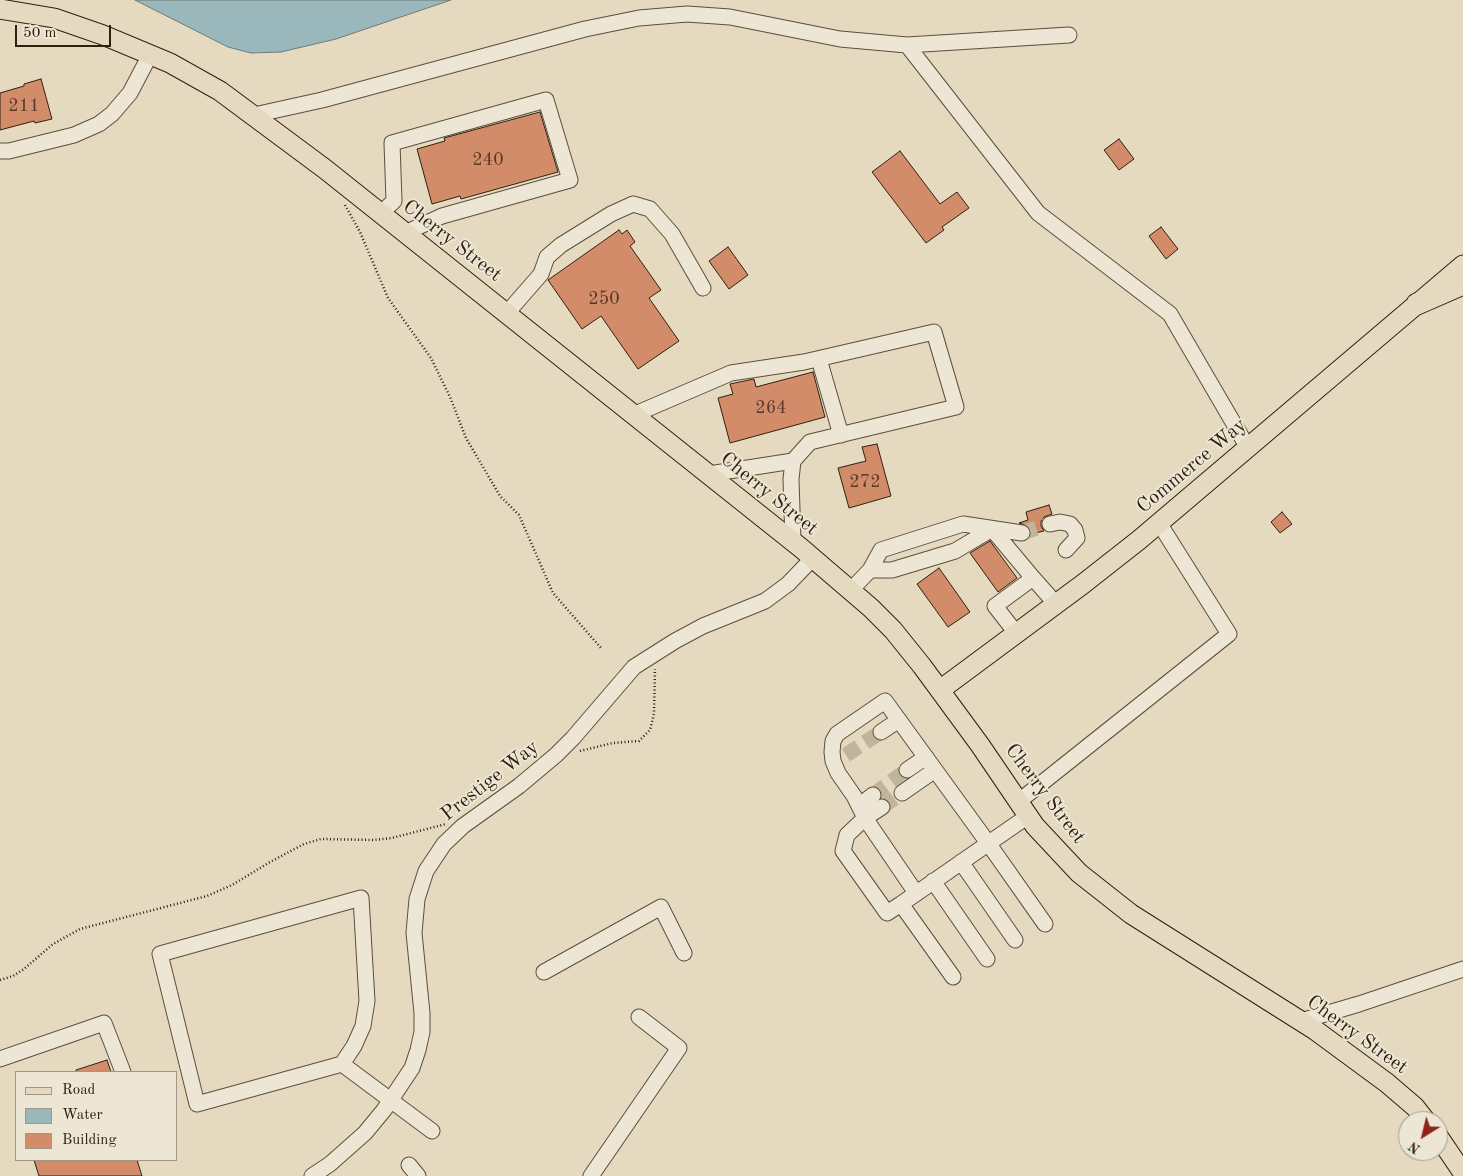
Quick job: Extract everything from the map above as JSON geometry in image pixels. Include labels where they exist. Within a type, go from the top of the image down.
[{"type":"highway","points":[[1417,304],[1463,284]]},
{"type":"main road","name":"Cherry Street","points":[[0,9],[54,18],[150,54],[220,91],[254,115],[507,313],[851,590],[893,630],[940,690],[1023,809],[1060,854],[1079,873],[1111,899],[1165,936],[1330,1040],[1387,1083],[1418,1111]]},
{"type":"main road","name":"Commerce Way","points":[[940,690],[1056,604],[1159,523],[1463,266]]},
{"type":"main road","points":[[1448,1151],[1463,1173]]},
{"type":"street","points":[[254,115],[322,100],[585,28],[639,18],[686,14],[730,17],[840,39],[907,45],[1070,35]]},
{"type":"street","points":[[907,45],[1038,213],[1170,314],[1248,448]]},
{"type":"street","points":[[0,150],[9,151],[74,135],[99,124],[112,114],[130,93],[150,54]]},
{"type":"street","points":[[380,214],[394,201],[392,143],[546,100],[570,180],[442,216],[405,233]]},
{"type":"street","points":[[507,313],[541,274],[547,257],[561,245],[611,214],[634,204],[650,208],[666,227],[703,288]]},
{"type":"street","points":[[633,415],[731,373],[819,359],[934,332],[956,407],[810,442],[793,461],[791,479],[792,542]]},
{"type":"street","points":[[819,359],[841,435]]},
{"type":"street","points":[[709,474],[793,461]]},
{"type":"street","points":[[1050,524],[1060,522],[1070,524],[1074,530],[1077,538],[1066,550]]},
{"type":"street","points":[[878,801],[862,812],[847,834],[843,851],[887,912],[988,843],[1023,809],[1230,634],[1159,523]]},
{"type":"street","points":[[851,590],[870,570],[882,550],[963,524],[1022,533]]},
{"type":"street","points":[[992,529],[1056,604]]},
{"type":"street","points":[[870,570],[892,570],[956,551],[992,529]]},
{"type":"street","name":"Prestige Way","points":[[312,1176],[335,1170],[392,1100],[412,1068],[422,1032],[422,1013],[414,933],[417,898],[432,860],[444,844],[462,826],[519,786],[556,755],[634,667],[703,626],[765,601],[788,584],[813,558]]},
{"type":"street","points":[[1016,633],[995,606],[1033,578]]},
{"type":"street","points":[[916,893],[862,812],[840,759],[832,752],[833,741],[837,734],[885,701],[1045,924]]},
{"type":"street","points":[[881,732],[899,720]]},
{"type":"street","points":[[907,770],[926,757]]},
{"type":"street","points":[[902,792],[935,770]]},
{"type":"street","points":[[961,862],[1015,940]]},
{"type":"street","points":[[933,882],[987,959]]},
{"type":"street","points":[[361,898],[367,1001],[363,1026],[354,1046],[342,1064],[197,1104],[160,954],[361,898]]},
{"type":"street","points":[[901,904],[952,977]]},
{"type":"street","points":[[544,972],[661,907],[684,953]]},
{"type":"street","points":[[1301,1021],[1359,1004],[1463,969]]},
{"type":"street","points":[[591,1176],[678,1048],[639,1017]]},
{"type":"street","points":[[0,1059],[104,1024],[123,1071]]},
{"type":"street","points":[[342,1064],[432,1131]]},
{"type":"path","points":[[344,204],[360,232],[388,298],[431,358],[450,397],[466,438],[500,496],[519,515],[554,593],[601,648]]},
{"type":"path","points":[[556,755],[613,743],[639,742],[645,736],[650,730],[654,714],[653,692],[656,653]]},
{"type":"path","points":[[0,980],[13,976],[24,969],[53,944],[80,929],[207,896],[232,885],[304,844],[321,839],[374,840],[392,838],[443,823],[462,826]]},
{"type":"water","points":[[135,0],[451,0],[336,39],[281,52],[251,53],[228,47]]},
{"type":"building","points":[[41,79],[52,119],[35,123],[34,121],[0,130],[0,93]]},
{"type":"building","points":[[540,112],[558,172],[461,199],[460,196],[432,204],[417,149],[445,141],[444,138]]},
{"type":"building","points":[[1119,139],[1134,159],[1119,170],[1104,150]]},
{"type":"building","points":[[900,151],[940,204],[957,192],[969,208],[942,227],[944,230],[926,243],[872,172]]},
{"type":"building","points":[[1161,227],[1178,249],[1166,259],[1149,236]]},
{"type":"building","points":[[619,230],[622,234],[627,230],[635,242],[630,246],[661,290],[649,298],[679,341],[638,369],[601,316],[582,329],[548,280]]},
{"type":"building","points":[[728,247],[748,275],[729,289],[709,261]]},
{"type":"building","points":[[813,372],[825,417],[730,443],[718,398],[733,394],[730,384],[754,379],[756,387]]},
{"type":"building","points":[[877,444],[891,496],[849,508],[838,468],[866,461],[862,447]]},
{"type":"building","points":[[1049,505],[1052,514],[1044,517],[1041,521],[1044,531],[1031,534],[1028,526],[1019,523],[1028,520],[1026,512]]},
{"type":"building","points":[[1282,512],[1292,524],[1280,533],[1271,522]]},
{"type":"building","points":[[990,541],[1017,578],[998,592],[970,553]]},
{"type":"building","points":[[939,568],[970,612],[948,627],[917,584]]},
{"type":"building","points":[[107,1060],[111,1071],[76,1071]]},
{"type":"building","points":[[34,1161],[137,1161],[142,1176],[39,1176]]},
{"type":"tunnel","points":[[1022,533],[1050,524]]},
{"type":"tunnel","points":[[846,755],[881,732]]},
{"type":"tunnel","points":[[873,795],[907,770]]},
{"type":"tunnel","points":[[882,807],[902,793]]}]
